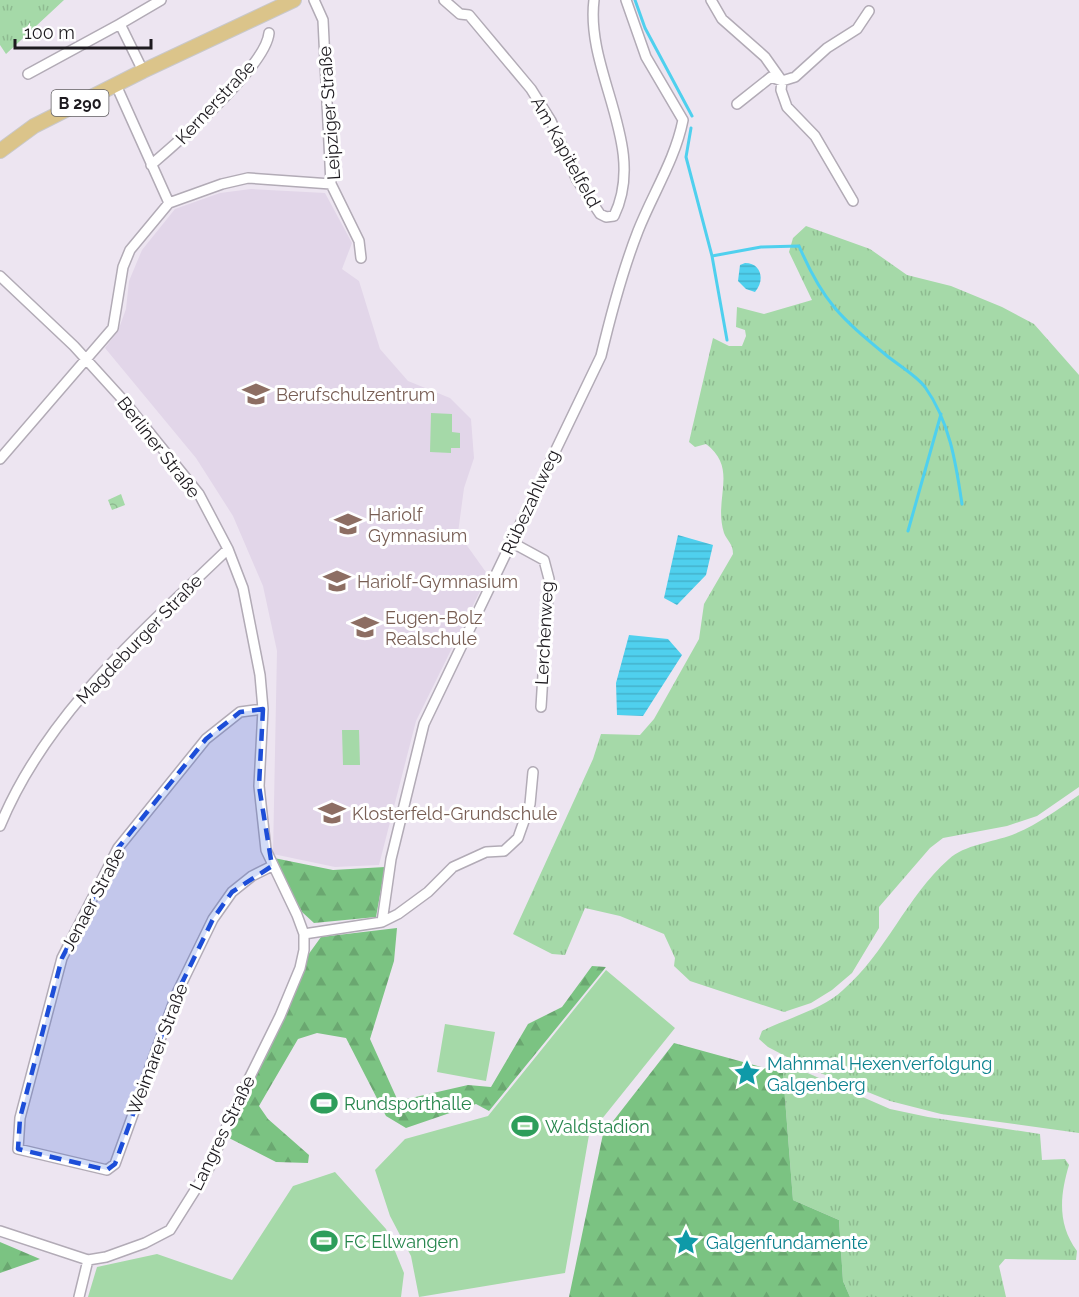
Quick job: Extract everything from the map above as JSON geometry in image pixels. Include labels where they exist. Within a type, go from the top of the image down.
[{"type":"main road","name":"B 290","points":[[0,151],[34,126],[143,71],[294,0]]},
{"type":"street","points":[[28,74],[161,0]]},
{"type":"street","name":"Leipziger Straße","points":[[314,0],[323,20],[331,183],[359,241],[362,258]]},
{"type":"street","name":"Am Kapitelfeld","points":[[444,0],[460,14],[469,15],[513,64],[551,121],[577,180],[600,214],[606,218],[614,216],[621,201],[624,174],[621,139],[597,52],[594,0]]},
{"type":"street","name":"Rübezahlweg","points":[[381,922],[391,859],[424,724],[601,356],[615,298],[639,230],[678,146],[683,120],[646,57],[626,0]]},
{"type":"street","points":[[711,0],[722,19],[765,57],[782,81],[787,107],[815,136],[853,201]]},
{"type":"street","points":[[737,104],[771,77],[782,81],[795,77],[827,48],[857,29],[869,11]]},
{"type":"street","points":[[120,24],[143,71]]},
{"type":"street","name":"Kernerstraße","points":[[151,165],[202,121],[240,79],[266,46],[269,33]]},
{"type":"street","points":[[116,85],[169,203]]},
{"type":"street","points":[[0,459],[112,328],[123,267],[130,250],[169,203],[222,184],[248,178],[331,183]]},
{"type":"street","name":"Berliner Straße","points":[[0,276],[86,359],[124,401],[194,488],[228,549],[243,588],[253,630],[263,709],[259,786],[262,828],[272,866],[304,934]]},
{"type":"street","name":"Lerchenweg","points":[[512,542],[544,560],[549,579],[541,707]]},
{"type":"street","name":"Magdeburger Straße","points":[[0,826],[10,802],[49,739],[86,690],[228,549]]},
{"type":"street","name":"Jenaer Straße","points":[[18,1149],[20,1118],[62,958],[118,848],[206,739],[240,712],[263,709]]},
{"type":"street","points":[[304,934],[381,922],[398,914],[428,892],[453,867],[486,852],[504,851],[518,838],[530,804],[533,772]]},
{"type":"street","name":"Weimarer Straße","points":[[18,1149],[107,1170],[115,1164],[177,993],[213,919],[232,892],[252,876],[272,866]]},
{"type":"street","name":"Langres Straße","points":[[0,1231],[88,1260],[106,1257],[170,1230],[209,1168],[235,1107],[280,1016],[300,968],[304,934]]},
{"type":"street","points":[[79,1297],[88,1260]]},
{"type":"highlighted area","points":[[263,709],[259,786],[272,866],[232,892],[213,919],[177,993],[115,1164],[107,1170],[18,1149],[20,1118],[62,958],[118,848],[206,739],[240,712]]},
{"type":"shaded area","name":"Hariolf Gymnasium","points":[[251,189],[325,193],[352,243],[342,269],[359,281],[380,349],[408,381],[450,398],[471,419],[474,458],[464,488],[458,533],[488,575],[416,721],[379,865],[335,867],[273,854],[277,651],[263,586],[233,516],[196,458],[105,348],[118,331],[126,309],[129,281],[142,250],[175,209],[220,193]]},
{"type":"green space","points":[[0,0],[64,0],[6,54],[0,45]]},
{"type":"green space","points":[[806,226],[870,249],[907,275],[951,286],[1002,307],[1034,324],[1079,375],[1079,787],[1037,816],[1007,826],[943,838],[930,848],[879,907],[879,928],[852,973],[832,990],[811,1003],[784,1012],[690,981],[674,966],[675,958],[664,934],[620,916],[585,908],[565,955],[552,954],[513,934],[593,759],[601,734],[640,735],[654,719],[699,639],[704,604],[733,554],[721,520],[723,474],[721,464],[716,454],[706,444],[695,447],[689,442],[713,338],[729,346],[742,346],[746,336],[745,330],[736,327],[737,307],[764,314],[812,300],[789,252],[793,238]]},
{"type":"green space","points":[[431,413],[452,414],[452,432],[460,433],[460,448],[451,448],[451,453],[430,452]]},
{"type":"green space","points":[[121,494],[125,505],[112,510],[108,500]]},
{"type":"green space","points":[[342,730],[359,730],[360,765],[343,765]]},
{"type":"green space","points":[[1079,795],[1079,1133],[941,1114],[890,1101],[808,1068],[768,1047],[759,1039],[762,1031],[826,1003],[843,990],[872,959],[920,890],[955,854],[1021,831],[1047,817]]},
{"type":"green space","points":[[274,858],[333,870],[385,867],[376,917],[314,923],[302,912]]},
{"type":"green space","points":[[397,928],[394,961],[370,1039],[398,1101],[468,1085],[491,1087],[528,1024],[562,1007],[592,966],[606,967],[489,1111],[476,1104],[406,1128],[386,1116],[346,1038],[317,1033],[298,1039],[259,1106],[268,1119],[309,1155],[308,1163],[276,1162],[227,1137],[291,1002],[308,955],[321,937]]},
{"type":"green space","name":"Waldstadion","points":[[606,970],[675,1028],[589,1135],[565,1273],[419,1297],[411,1256],[390,1216],[375,1170],[405,1139],[488,1116]]},
{"type":"green space","points":[[445,1024],[495,1032],[486,1081],[437,1072]]},
{"type":"green space","points":[[674,1043],[783,1073],[793,1200],[839,1220],[843,1281],[850,1297],[569,1297],[603,1134]]},
{"type":"green space","points":[[787,1064],[890,1109],[1040,1134],[1042,1160],[1065,1159],[1069,1165],[1062,1209],[1066,1230],[1077,1251],[1076,1260],[1005,1259],[999,1266],[1006,1297],[850,1297],[843,1281],[839,1220],[793,1200],[783,1073]]},
{"type":"green space","name":"FC Ellwangen","points":[[335,1172],[386,1229],[404,1273],[401,1297],[88,1297],[97,1267],[157,1254],[232,1280],[293,1186]]},
{"type":"green space","points":[[0,1242],[40,1259],[0,1273]]},
{"type":"water","points":[[745,263],[755,266],[760,273],[760,283],[755,292],[746,289],[738,281],[740,265]]},
{"type":"water","points":[[678,535],[713,545],[706,575],[677,605],[664,598]]},
{"type":"water","points":[[629,635],[668,639],[682,655],[643,716],[617,715],[616,683]]},
{"type":"waterway","points":[[635,0],[645,28],[692,116]]},
{"type":"waterway","points":[[691,128],[686,157],[712,256],[727,340]]},
{"type":"waterway","points":[[712,256],[761,247],[799,246],[816,281],[834,307],[870,342],[917,378],[934,400],[951,444],[962,504]]},
{"type":"waterway","points":[[908,531],[941,414]]},
{"type":"place","name":"Berufschulzentrum","points":[[256,394]]},
{"type":"place","name":"Hariolf Gymnasium","points":[[348,524]]},
{"type":"place","name":"Hariolf-Gymnasium","points":[[337,581]]},
{"type":"place","name":"Eugen-Bolz Realschule","points":[[365,627]]},
{"type":"place","name":"Klosterfeld-Grundschule","points":[[332,813]]},
{"type":"place","name":"Mahnmal Hexenverfolgung Galgenberg","points":[[747,1073]]},
{"type":"place","name":"Rundsporthalle","points":[[324,1103]]},
{"type":"place","name":"Waldstadion","points":[[525,1126]]},
{"type":"place","name":"FC Ellwangen","points":[[324,1241]]},
{"type":"place","name":"Galgenfundamente","points":[[686,1242]]}]
